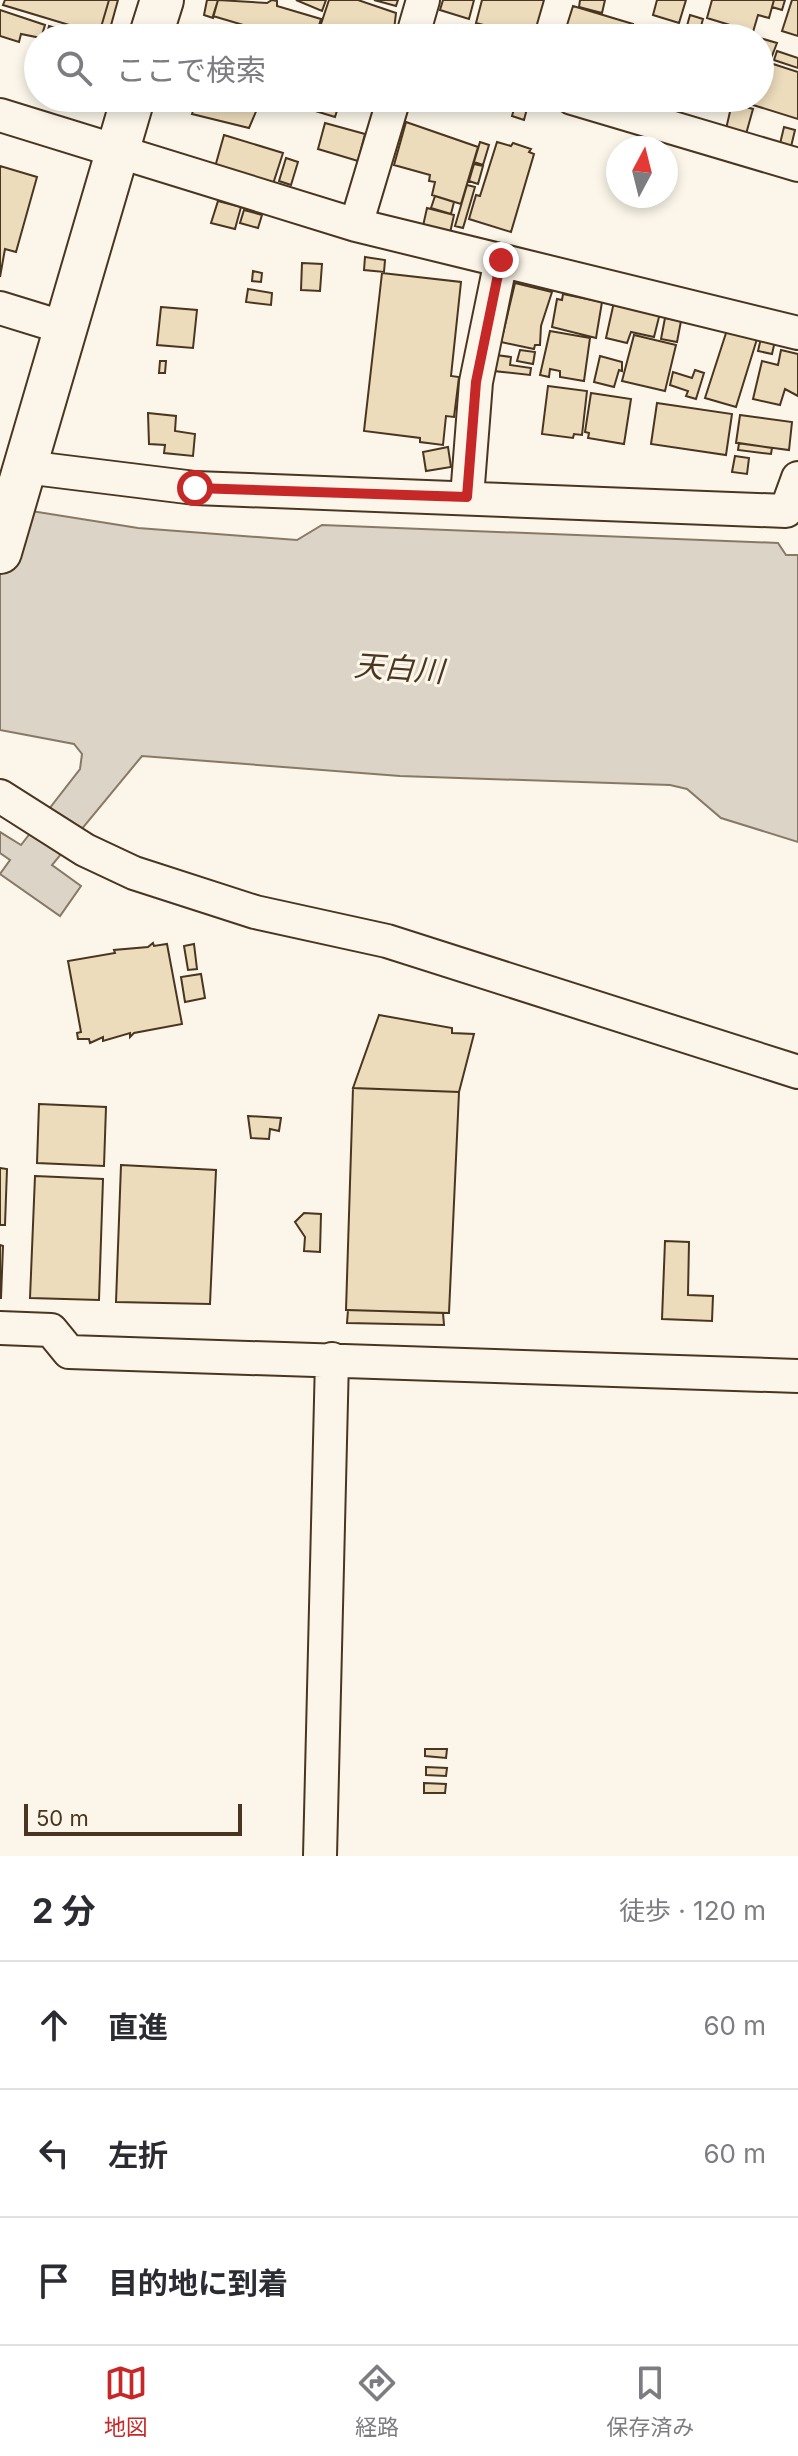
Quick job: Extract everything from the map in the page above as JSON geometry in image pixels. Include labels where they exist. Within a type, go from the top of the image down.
[{"type":"main road","points":[[154,24],[162,0]]},
{"type":"main road","points":[[0,552],[16,479],[65,328],[129,112]]},
{"type":"street","points":[[416,24],[423,0]]},
{"type":"street","points":[[356,225],[390,112]]},
{"type":"street","points":[[619,112],[798,165]]},
{"type":"street","points":[[0,115],[356,225],[798,333]]},
{"type":"street","points":[[467,497],[476,382],[501,260]]},
{"type":"street","points":[[0,308],[65,328]]},
{"type":"street","points":[[16,479],[786,511],[798,478]]},
{"type":"street","points":[[0,796],[85,850],[134,873],[255,912],[387,941],[798,1072]]},
{"type":"street","points":[[0,1328],[51,1330],[69,1352],[798,1376]]},
{"type":"street","points":[[320,1856],[332,1359]]},
{"type":"water","name":"天白川","points":[[0,506],[138,528],[297,540],[322,525],[778,543],[786,555],[798,555],[798,842],[721,818],[687,789],[670,785],[400,776],[142,756],[52,865],[81,886],[60,916],[0,874],[10,860],[0,853],[0,832],[21,845],[80,769],[82,754],[74,744],[0,730]]},
{"type":"building","points":[[5,0],[109,0],[102,24],[66,24],[3,5]]},
{"type":"building","points":[[109,0],[118,0],[111,24],[102,24]]},
{"type":"building","points":[[207,0],[218,0],[213,18],[204,15]]},
{"type":"building","points":[[218,0],[267,3],[272,0],[277,1],[277,6],[321,19],[319,24],[240,24],[213,16]]},
{"type":"building","points":[[296,0],[326,0],[322,11]]},
{"type":"building","points":[[329,0],[358,0],[396,13],[395,24],[321,24]]},
{"type":"building","points":[[374,0],[398,0],[396,6]]},
{"type":"building","points":[[443,0],[474,0],[469,19],[440,10]]},
{"type":"building","points":[[482,0],[544,0],[537,24],[476,23]]},
{"type":"building","points":[[580,0],[605,0],[602,13],[579,7]]},
{"type":"building","points":[[657,0],[686,0],[679,23],[653,15]]},
{"type":"building","points":[[712,0],[774,0],[769,18],[758,15],[755,24],[727,24],[707,18]]},
{"type":"building","points":[[774,0],[785,0],[782,10],[772,7]]},
{"type":"building","points":[[792,0],[798,0],[798,36],[782,31]]},
{"type":"building","points":[[573,6],[633,24],[567,24]]},
{"type":"building","points":[[0,10],[42,24],[24,24],[24,35],[21,34],[19,42],[0,36]]},
{"type":"building","points":[[690,15],[703,19],[702,24],[688,24]]},
{"type":"building","points":[[777,51],[798,58],[798,68],[774,60]]},
{"type":"building","points":[[774,64],[798,72],[798,119],[774,112]]},
{"type":"building","points":[[193,112],[256,112],[249,128]]},
{"type":"building","points":[[319,112],[337,112],[335,117]]},
{"type":"building","points":[[513,112],[526,112],[524,120],[512,116]]},
{"type":"building","points":[[730,112],[752,112],[746,134],[726,129]]},
{"type":"building","points":[[406,122],[478,147],[461,204],[432,195],[435,182],[429,181],[430,175],[394,165]]},
{"type":"building","points":[[325,123],[365,134],[358,161],[318,149]]},
{"type":"building","points":[[784,127],[795,130],[790,151],[779,148]]},
{"type":"building","points":[[224,135],[283,153],[273,184],[215,167]]},
{"type":"building","points":[[480,142],[489,145],[483,165],[474,162]]},
{"type":"building","points":[[497,142],[511,146],[513,143],[531,149],[529,152],[534,154],[511,232],[469,219],[476,195],[480,196]]},
{"type":"building","points":[[286,158],[298,162],[291,185],[279,181]]},
{"type":"building","points":[[474,164],[483,166],[478,184],[469,181]]},
{"type":"building","points":[[0,166],[37,177],[16,252],[5,249],[0,277]]},
{"type":"building","points":[[467,185],[475,187],[463,228],[455,226]]},
{"type":"building","points":[[435,196],[454,202],[451,214],[431,208]]},
{"type":"building","points":[[218,201],[241,207],[235,229],[211,223]]},
{"type":"building","points":[[427,208],[454,215],[450,233],[423,226]]},
{"type":"building","points":[[244,210],[262,215],[258,228],[240,223]]},
{"type":"building","points":[[365,257],[385,260],[384,272],[364,270]]},
{"type":"building","points":[[302,263],[322,264],[320,291],[301,290]]},
{"type":"building","points":[[253,271],[262,273],[261,282],[252,281]]},
{"type":"building","points":[[382,273],[461,282],[451,376],[459,377],[454,417],[446,416],[443,445],[420,442],[420,438],[364,431]]},
{"type":"building","points":[[515,283],[552,292],[541,326],[540,345],[535,345],[534,349],[501,342]]},
{"type":"building","points":[[248,289],[272,293],[271,305],[246,302]]},
{"type":"building","points":[[563,294],[602,302],[596,338],[552,327],[557,299],[562,300]]},
{"type":"building","points":[[614,302],[660,313],[654,337],[631,332],[627,343],[606,338]]},
{"type":"building","points":[[161,307],[197,310],[193,348],[157,345]]},
{"type":"building","points":[[665,318],[681,321],[677,342],[661,339]]},
{"type":"building","points":[[727,330],[757,339],[736,407],[705,398]]},
{"type":"building","points":[[550,331],[590,338],[584,381],[560,377],[560,371],[550,369],[549,377],[540,375]]},
{"type":"building","points":[[634,335],[676,345],[665,391],[622,381]]},
{"type":"building","points":[[761,338],[775,341],[772,354],[758,351]]},
{"type":"building","points":[[520,350],[535,352],[533,364],[517,361]]},
{"type":"building","points":[[781,350],[798,354],[798,396],[785,389],[780,405],[753,399],[762,361],[778,365]]},
{"type":"building","points":[[496,355],[511,357],[510,365],[531,368],[530,375],[494,371]]},
{"type":"building","points":[[600,356],[622,362],[622,371],[619,370],[614,387],[594,382]]},
{"type":"building","points":[[160,361],[166,361],[165,373],[159,373]]},
{"type":"building","points":[[695,370],[704,373],[696,399],[686,396],[688,391],[670,385],[673,372],[692,378]]},
{"type":"building","points":[[548,386],[587,391],[582,435],[574,434],[573,438],[542,434]]},
{"type":"building","points":[[591,393],[631,399],[624,444],[588,438],[589,433],[585,432]]},
{"type":"building","points":[[657,403],[732,414],[726,455],[651,444]]},
{"type":"building","points":[[148,413],[176,416],[175,431],[195,434],[193,456],[164,453],[165,445],[149,444]]},
{"type":"building","points":[[740,415],[792,422],[789,450],[736,443]]},
{"type":"building","points":[[739,443],[772,448],[771,454],[738,450]]},
{"type":"building","points":[[448,447],[451,467],[426,471],[423,452]]},
{"type":"building","points":[[735,456],[749,458],[747,474],[732,472]]},
{"type":"building","points":[[153,943],[154,946],[167,944],[182,1024],[134,1033],[130,1037],[130,1033],[103,1041],[103,1037],[90,1043],[89,1039],[78,1039],[77,1033],[81,1032],[68,961],[115,953],[114,950],[148,947]]},
{"type":"building","points":[[194,944],[197,969],[188,970],[184,946]]},
{"type":"building","points":[[201,974],[205,998],[185,1002],[181,977]]},
{"type":"building","points":[[379,1015],[452,1028],[452,1033],[474,1034],[459,1092],[353,1088]]},
{"type":"building","points":[[353,1088],[459,1092],[449,1313],[346,1310]]},
{"type":"building","points":[[39,1104],[106,1107],[104,1166],[37,1163]]},
{"type":"building","points":[[248,1116],[281,1118],[279,1131],[270,1129],[269,1139],[251,1138]]},
{"type":"building","points":[[121,1165],[216,1170],[210,1304],[116,1302]]},
{"type":"building","points":[[0,1168],[7,1169],[5,1225],[0,1225]]},
{"type":"building","points":[[35,1176],[103,1179],[99,1300],[30,1298]]},
{"type":"building","points":[[304,1213],[321,1214],[320,1252],[304,1251],[305,1237],[295,1222]]},
{"type":"building","points":[[665,1241],[689,1242],[688,1295],[713,1296],[712,1321],[662,1319]]},
{"type":"building","points":[[0,1245],[3,1246],[1,1298],[0,1298]]},
{"type":"building","points":[[348,1310],[443,1313],[444,1325],[347,1323]]},
{"type":"building","points":[[425,1749],[447,1749],[446,1758],[425,1756]]},
{"type":"building","points":[[426,1767],[447,1768],[446,1776],[426,1775]]},
{"type":"building","points":[[424,1783],[446,1784],[445,1793],[424,1793]]},
{"type":"route","points":[[195,488],[467,497],[476,382],[501,260]]}]
